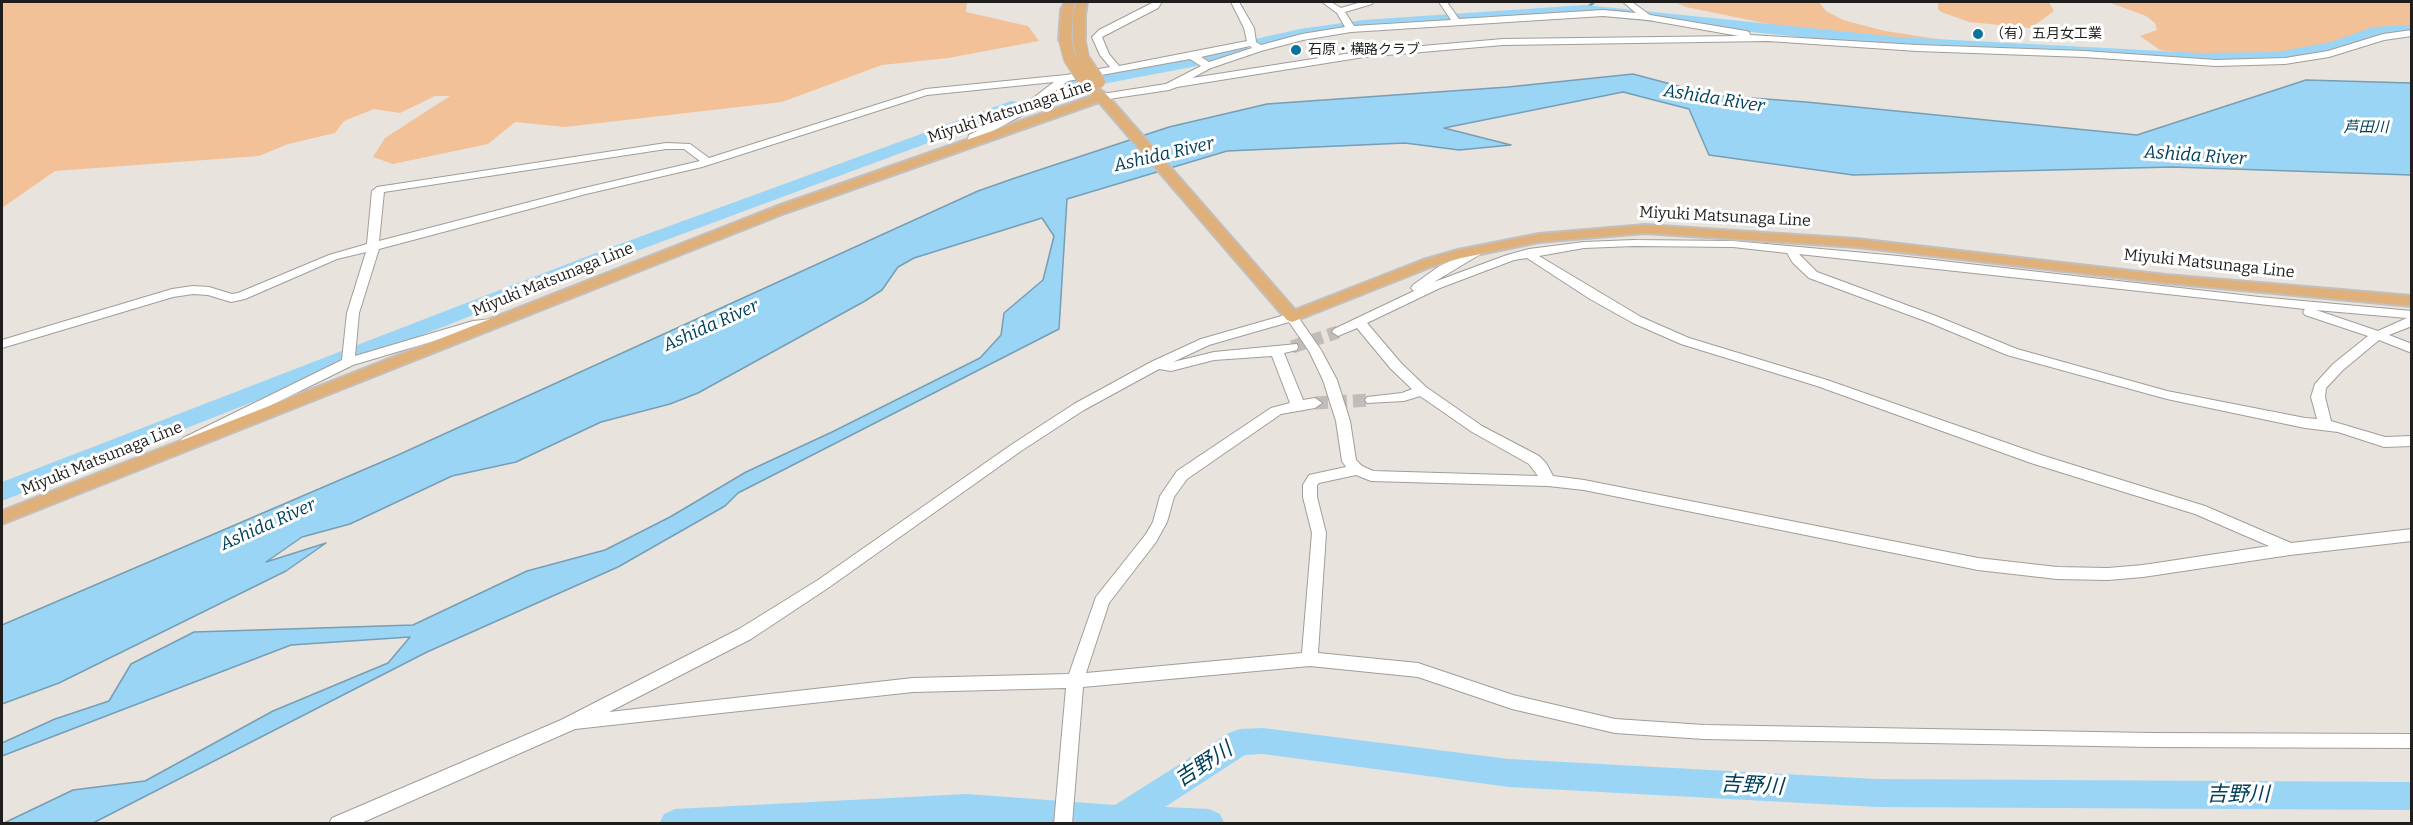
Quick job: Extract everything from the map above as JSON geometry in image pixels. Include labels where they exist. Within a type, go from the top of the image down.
[{"type":"main road","points":[[1070,2],[1067,10],[1065,40],[1070,59],[1100,93]]},
{"type":"main road","points":[[1082,2],[1079,15],[1079,38],[1083,58],[1100,93]]},
{"type":"main road","name":"Miyuki Matsunaga Line","points":[[2,518],[780,210],[972,143],[1100,93],[1292,317],[1428,263],[1487,247],[1592,232],[1645,229],[1857,243],[2166,279],[2412,301]]},
{"type":"street","points":[[1117,70],[1105,55],[1098,37],[1102,32],[1155,6],[1158,2]]},
{"type":"street","points":[[1235,2],[1249,28],[1255,46]]},
{"type":"street","points":[[1326,2],[1340,11],[1349,27]]},
{"type":"street","points":[[1340,11],[1369,2]]},
{"type":"street","points":[[1443,2],[1456,21]]},
{"type":"street","points":[[1627,2],[1648,17]]},
{"type":"street","points":[[2,344],[172,293],[193,290],[209,291],[231,298],[333,257],[584,191],[667,174],[926,92],[1066,78],[1255,46],[1349,27],[1603,13],[1648,17],[1768,38],[2216,63],[2285,62],[2329,54],[2384,37],[2412,33]]},
{"type":"street","points":[[1100,93],[1176,84],[1308,62],[1442,46],[1579,39],[1756,40],[1768,38]]},
{"type":"street","points":[[1991,41],[2000,51]]},
{"type":"street","points":[[1176,84],[1208,66],[1255,46]]},
{"type":"street","points":[[1191,56],[1208,66]]},
{"type":"street","points":[[972,143],[973,137],[1024,110],[1066,78]]},
{"type":"street","points":[[348,358],[353,313],[373,248],[378,191],[387,187],[666,146],[686,146],[708,162]]},
{"type":"street","points":[[1693,231],[1713,237],[1786,249],[1813,275],[1932,319],[2012,352],[2167,395],[2325,425],[2384,442],[2412,441]]},
{"type":"street","points":[[1338,332],[1360,324],[1437,285],[1511,257],[1584,246],[1634,243],[1699,242],[1786,249],[2259,301],[2412,315]]},
{"type":"street","points":[[1406,301],[1418,287],[1442,270],[1487,247]]},
{"type":"street","points":[[1529,253],[1594,296],[1637,320],[1685,341],[1822,383],[2036,459],[2200,510],[2290,549]]},
{"type":"street","points":[[2259,301],[2272,306],[2315,313],[2378,334],[2412,349]]},
{"type":"street","points":[[338,824],[537,736],[567,725],[745,634],[823,584],[1078,407],[1156,364],[1205,342],[1292,317],[1315,350],[1330,380],[1343,421],[1349,461],[1357,470],[1371,476],[1548,481],[1639,495],[1978,564],[2057,573],[2108,574],[2143,571],[2290,549],[2412,535]]},
{"type":"street","points":[[2325,425],[2318,397],[2320,387],[2338,367],[2378,334],[2412,321]]},
{"type":"street","points":[[171,451],[205,430],[348,358],[473,325],[495,322]]},
{"type":"street","points":[[1360,324],[1396,366],[1421,390],[1477,429],[1534,460],[1541,467],[1548,481]]},
{"type":"street","points":[[1156,364],[1171,367],[1214,356],[1277,351],[1292,347]]},
{"type":"street","points":[[1277,351],[1298,405]]},
{"type":"street","points":[[1372,400],[1404,397],[1421,390]]},
{"type":"street","points":[[1064,824],[1076,684],[1102,601],[1151,538],[1160,522],[1167,496],[1182,475],[1276,411],[1315,403]]},
{"type":"street","points":[[1310,658],[1319,533],[1310,497],[1310,485],[1314,479],[1357,470]]},
{"type":"street","points":[[567,725],[913,685],[1076,684],[1310,658],[1418,670],[1461,682],[1512,702],[1615,726],[1704,732],[1810,734],[2151,740],[2412,741]]},
{"type":"shaded area","points":[[2,2],[967,2],[966,12],[1028,26],[1039,41],[948,58],[882,65],[782,102],[565,127],[515,122],[488,144],[393,164],[373,157],[385,138],[450,96],[435,96],[400,113],[374,109],[344,121],[335,133],[288,144],[259,156],[55,171],[2,208]]},
{"type":"shaded area","points":[[1675,2],[1819,2],[1826,11],[1843,20],[1885,31],[1963,43],[1966,49],[1803,31],[1686,7]]},
{"type":"shaded area","points":[[1938,2],[2049,2],[2054,11],[2031,28],[1969,22],[1941,12],[1938,9]]},
{"type":"shaded area","points":[[2108,2],[2411,2],[2411,29],[2376,30],[2314,49],[2283,54],[2184,53],[2160,50],[2140,36],[2157,30],[2155,23],[2146,16]]},
{"type":"water","name":"芦田川","points":[[1633,74],[1712,95],[1806,102],[2137,135],[2306,80],[2411,83],[2411,175],[2172,167],[1853,175],[1709,155],[1689,109],[1623,92],[1444,128],[1511,145],[1459,150],[1405,143],[1227,151],[1067,199],[1059,329],[738,493],[725,506],[618,567],[427,652],[93,823],[4,823],[73,790],[145,781],[273,711],[388,663],[410,637],[291,645],[2,756],[2,743],[55,719],[109,701],[131,664],[194,632],[413,625],[527,571],[605,550],[670,517],[746,472],[980,358],[1001,335],[1004,313],[1043,280],[1054,236],[1042,218],[914,258],[898,267],[882,290],[865,301],[698,393],[670,404],[601,422],[516,462],[452,476],[350,524],[302,537],[266,562],[326,543],[286,571],[59,683],[2,704],[2,625],[398,455],[978,191],[1015,178],[1169,127],[1267,104],[1508,87]]},
{"type":"waterway","points":[[1585,10],[1594,2]]},
{"type":"waterway","points":[[1261,43],[1300,34],[1363,25],[1585,10],[1898,42],[2200,58],[2277,57],[2335,46],[2373,32],[2412,30]]},
{"type":"waterway","points":[[1208,58],[1240,49]]},
{"type":"waterway","points":[[1071,85],[1191,62]]},
{"type":"waterway","points":[[2,492],[608,255],[1011,106]]},
{"type":"waterway","name":"吉野川","points":[[1119,820],[1240,742],[1263,741],[1509,773],[1876,793],[2412,796]]},
{"type":"waterway","points":[[675,824],[967,808],[1119,820]]},
{"type":"waterway","points":[[1119,820],[1209,824]]},
{"type":"tunnel","points":[[1292,347],[1338,332]]},
{"type":"tunnel","points":[[1315,403],[1372,400]]},
{"type":"place","name":"（有）五月女工業","points":[[1978,34]]},
{"type":"place","name":"石原・横路クラブ","points":[[1296,50]]},
{"type":"water label","name":"Ashida River","points":[[1714,99]]},
{"type":"water label","name":"Ashida River","points":[[1164,155]]},
{"type":"water label","name":"Ashida River","points":[[2195,156]]},
{"type":"water label","name":"Ashida River","points":[[711,326]]},
{"type":"water label","name":"Ashida River","points":[[268,525]]}]
